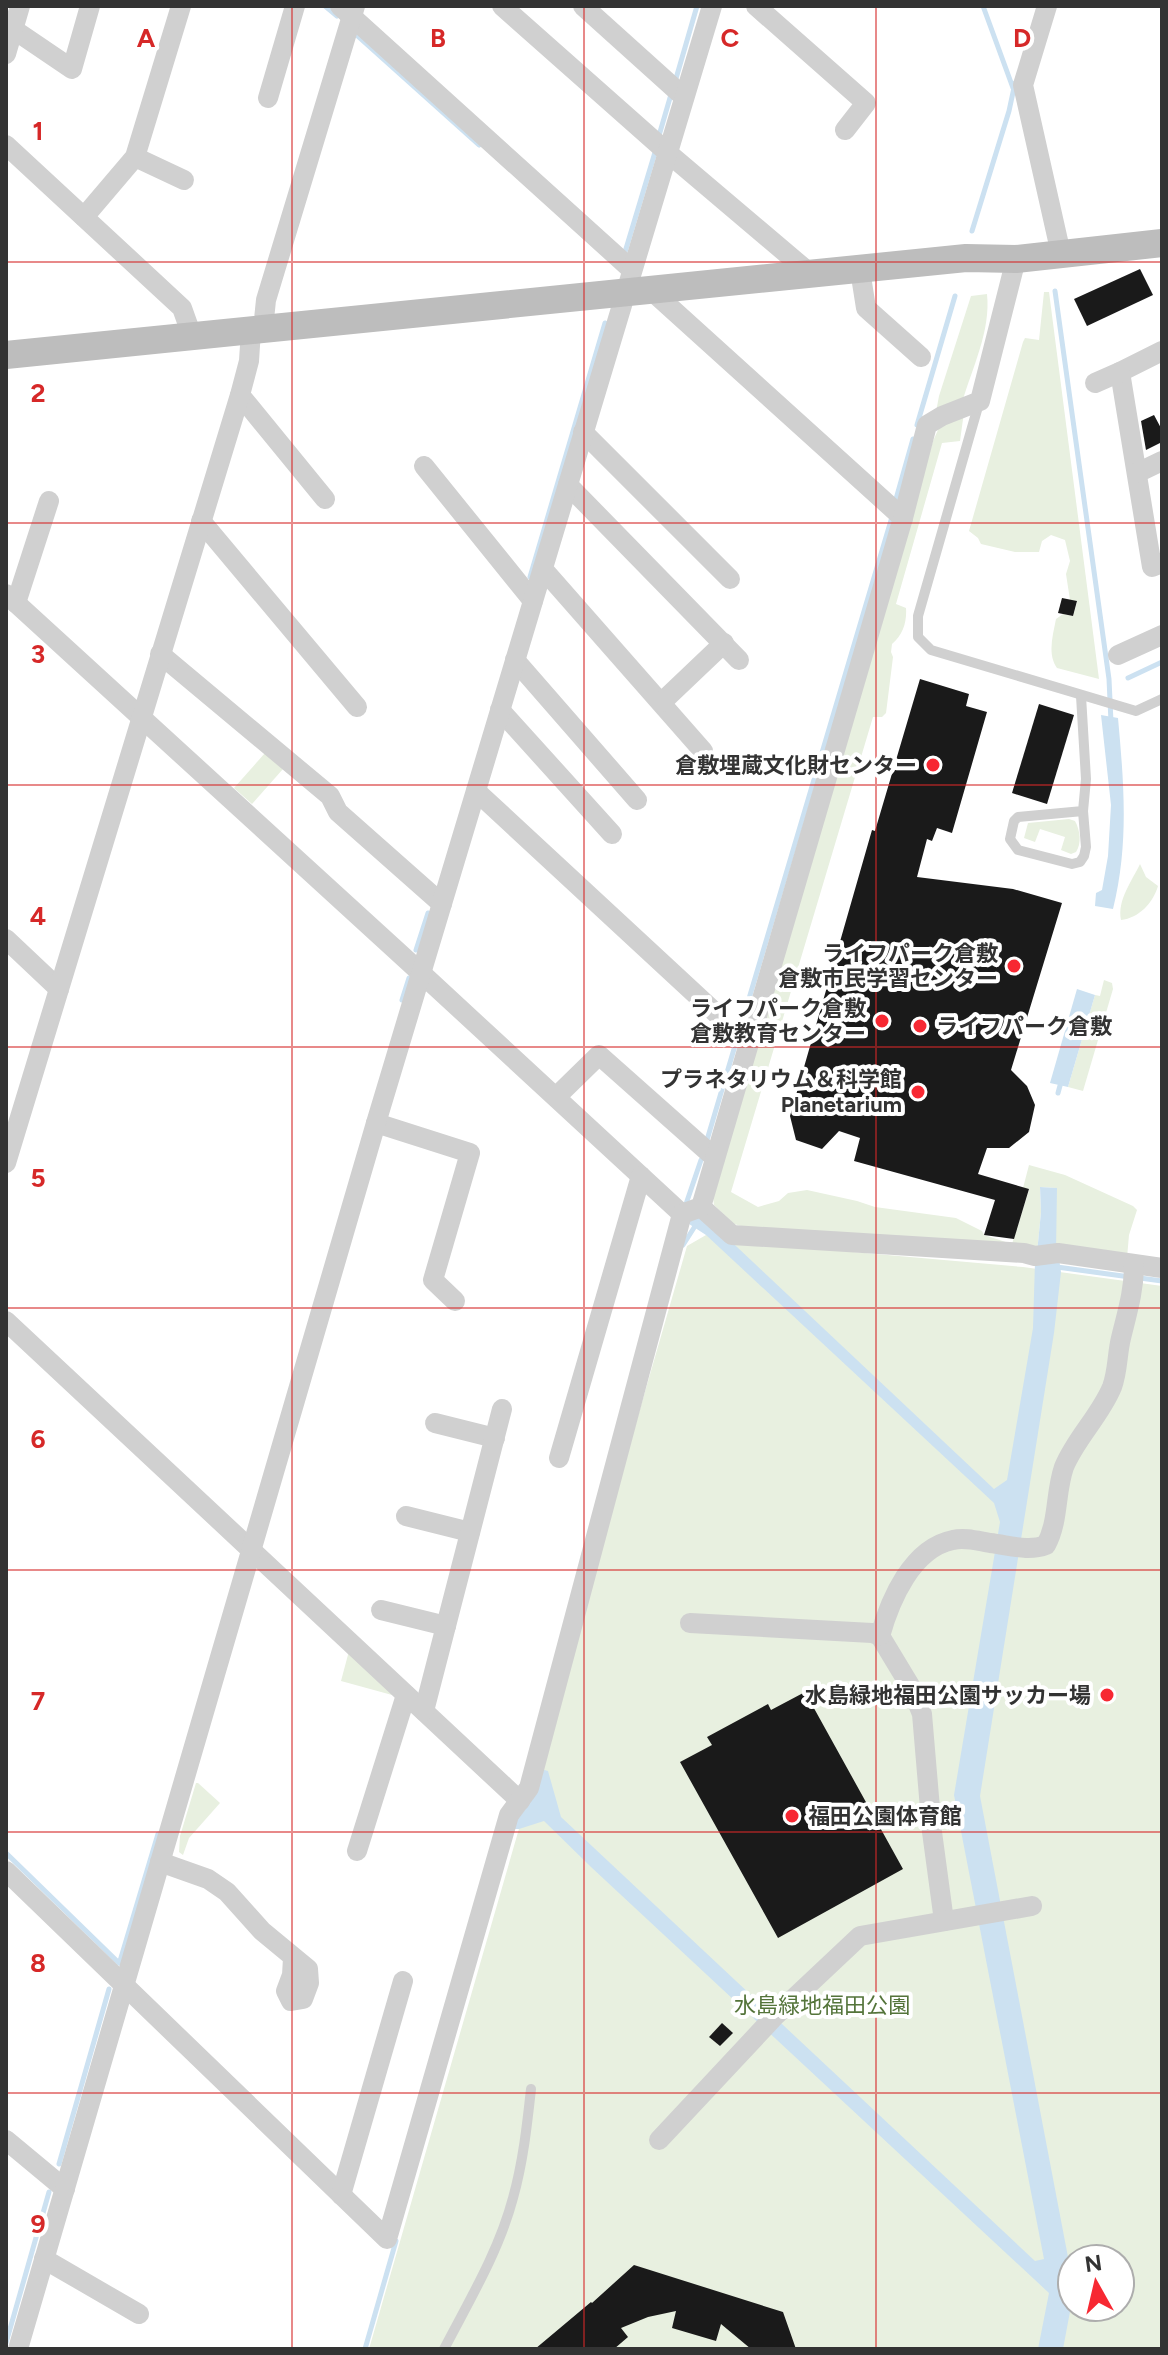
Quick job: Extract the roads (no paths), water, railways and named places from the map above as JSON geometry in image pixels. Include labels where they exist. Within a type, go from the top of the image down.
[{"type":"street","points":[[6,54],[20,6]]},
{"type":"street","points":[[13,29],[72,69],[90,6]]},
{"type":"street","points":[[84,217],[135,157],[181,6]]},
{"type":"street","points":[[268,98],[295,6]]},
{"type":"street","points":[[502,6],[812,275]]},
{"type":"street","points":[[583,6],[678,91]]},
{"type":"street","points":[[18,2349],[376,1123],[583,432],[636,285],[662,148],[678,91],[712,6]]},
{"type":"street","points":[[756,6],[866,103],[845,130]]},
{"type":"street","points":[[1047,6],[1023,85],[1061,254]]},
{"type":"street","points":[[6,1163],[240,395],[349,15],[636,285],[903,518]]},
{"type":"street","points":[[6,145],[182,308],[192,336]]},
{"type":"street","points":[[135,157],[184,180]]},
{"type":"street","points":[[6,355],[636,285],[812,275],[966,258],[1016,259],[1162,243]]},
{"type":"street","points":[[6,1871],[387,2239],[509,1815],[529,1788],[692,1211],[715,1158],[903,518],[927,425],[980,401],[1016,259]]},
{"type":"street","points":[[860,270],[866,308],[921,357]]},
{"type":"street","points":[[1095,383],[1162,351]]},
{"type":"street","points":[[1120,372],[1152,567],[1162,563]]},
{"type":"street","points":[[240,395],[325,499]]},
{"type":"street","points":[[583,432],[730,579]]},
{"type":"street","points":[[1137,473],[1162,461]]},
{"type":"street","points":[[424,466],[533,601]]},
{"type":"street","points":[[568,485],[739,660]]},
{"type":"street","points":[[49,501],[11,599],[641,1176],[732,1235],[1035,1256],[1058,1253],[1134,1274],[1162,1268]]},
{"type":"street","points":[[201,521],[357,707]]},
{"type":"street","points":[[543,569],[703,751]]},
{"type":"street","points":[[1118,655],[1162,635]]},
{"type":"street","points":[[662,702],[724,643]]},
{"type":"street","points":[[160,654],[330,796],[338,812],[442,904]]},
{"type":"street","points":[[515,660],[637,800]]},
{"type":"street","points":[[500,710],[612,834]]},
{"type":"street","points":[[476,791],[718,1015]]},
{"type":"street","points":[[6,939],[59,989]]},
{"type":"street","points":[[556,1097],[599,1055],[715,1158]]},
{"type":"street","points":[[376,1123],[470,1153],[433,1280],[455,1301]]},
{"type":"street","points":[[559,1458],[641,1176]]},
{"type":"street","points":[[880,1636],[884,1621],[912,1569],[940,1544],[963,1539],[1032,1550],[1046,1545],[1055,1521],[1065,1467],[1080,1436],[1111,1387],[1134,1274]]},
{"type":"street","points":[[6,1321],[520,1801]]},
{"type":"street","points":[[424,1711],[502,1409]]},
{"type":"street","points":[[435,1423],[495,1438]]},
{"type":"street","points":[[406,1516],[470,1532]]},
{"type":"street","points":[[381,1610],[446,1626]]},
{"type":"street","points":[[690,1623],[872,1633],[880,1636],[912,1689],[922,1714],[932,1832],[944,1921]]},
{"type":"street","points":[[357,1851],[406,1695]]},
{"type":"street","points":[[160,1862],[208,1879],[227,1892],[262,1931],[293,1958]]},
{"type":"street","points":[[659,2140],[769,2022],[860,1936],[1032,1906]]},
{"type":"street","points":[[341,2195],[403,1981]]},
{"type":"street","points":[[6,2140],[65,2189]]},
{"type":"street","points":[[44,2259],[139,2314]]},
{"type":"lane","points":[[980,401],[918,616],[918,637],[931,650],[1136,711],[1162,699]]},
{"type":"lane","points":[[1081,696],[1086,779],[1084,856],[1080,862],[1072,864],[1018,850],[1010,839],[1018,817],[1083,811]]},
{"type":"lane","points":[[444,2349],[490,2258],[512,2202],[524,2151],[531,2089]]},
{"type":"water","points":[[1101,715],[1118,718],[1122,767],[1123,837],[1113,909],[1095,906],[1096,893],[1102,890],[1108,856],[1111,805]]},
{"type":"water","points":[[1077,989],[1095,995],[1068,1087],[1050,1083]]},
{"type":"water","points":[[1040,1187],[1057,1188],[1056,1251],[1037,1253],[1041,1212]]},
{"type":"water","points":[[702,1214],[994,1489],[1007,1480],[1033,1328],[1035,1262],[1059,1259],[1061,1272],[1054,1333],[980,1796],[1065,2243],[1056,2243],[1056,2323],[1068,2323],[1063,2349],[1038,2349],[1049,2293],[544,1821],[513,1829],[537,1768],[548,1771],[561,1817],[1035,2261],[1044,2259],[954,1795],[1000,1522],[994,1503],[706,1235],[686,1222]]},
{"type":"waterway","points":[[325,6],[337,16]]},
{"type":"waterway","points":[[675,82],[697,6]]},
{"type":"waterway","points":[[983,6],[1013,88]]},
{"type":"waterway","points":[[352,31],[479,145]]},
{"type":"waterway","points":[[972,231],[1015,83]]},
{"type":"waterway","points":[[658,139],[672,91]]},
{"type":"waterway","points":[[625,252],[656,149]]},
{"type":"waterway","points":[[1055,291],[1109,679],[1111,722]]},
{"type":"waterway","points":[[917,425],[955,296]]},
{"type":"waterway","points":[[530,577],[605,323]]},
{"type":"waterway","points":[[896,499],[913,439]]},
{"type":"waterway","points":[[707,1140],[892,517]]},
{"type":"waterway","points":[[1128,678],[1162,662]]},
{"type":"waterway","points":[[416,950],[428,913]]},
{"type":"waterway","points":[[402,1000],[409,978]]},
{"type":"waterway","points":[[1058,1093],[1061,1082]]},
{"type":"waterway","points":[[686,1204],[701,1160]]},
{"type":"waterway","points":[[683,1245],[697,1223]]},
{"type":"waterway","points":[[1057,1267],[1130,1277]]},
{"type":"waterway","points":[[1140,1278],[1162,1281]]},
{"type":"waterway","points":[[120,1961],[158,1834]]},
{"type":"waterway","points":[[6,1853],[119,1963]]},
{"type":"waterway","points":[[59,2164],[109,1989]]},
{"type":"waterway","points":[[6,2343],[49,2192]]},
{"type":"waterway","points":[[365,2349],[396,2241]]},
{"type":"place","name":"倉敷埋蔵文化財センター","points":[[933,765]]},
{"type":"place","name":"ライフパーク倉敷 倉敷市民学習センター","points":[[1014,966]]},
{"type":"place","name":"ライフパーク倉敷 倉敷教育センター","points":[[882,1021]]},
{"type":"place","name":"ライフパーク倉敷","points":[[920,1026]]},
{"type":"place","name":"プラネタリウム＆科学館 Planetarium","points":[[918,1092]]},
{"type":"place","name":"水島緑地福田公園サッカー場","points":[[1107,1695]]},
{"type":"place","name":"福田公園体育館","points":[[792,1816]]},
{"type":"park label","name":"水島緑地福田公園","points":[[822,2005]]}]
